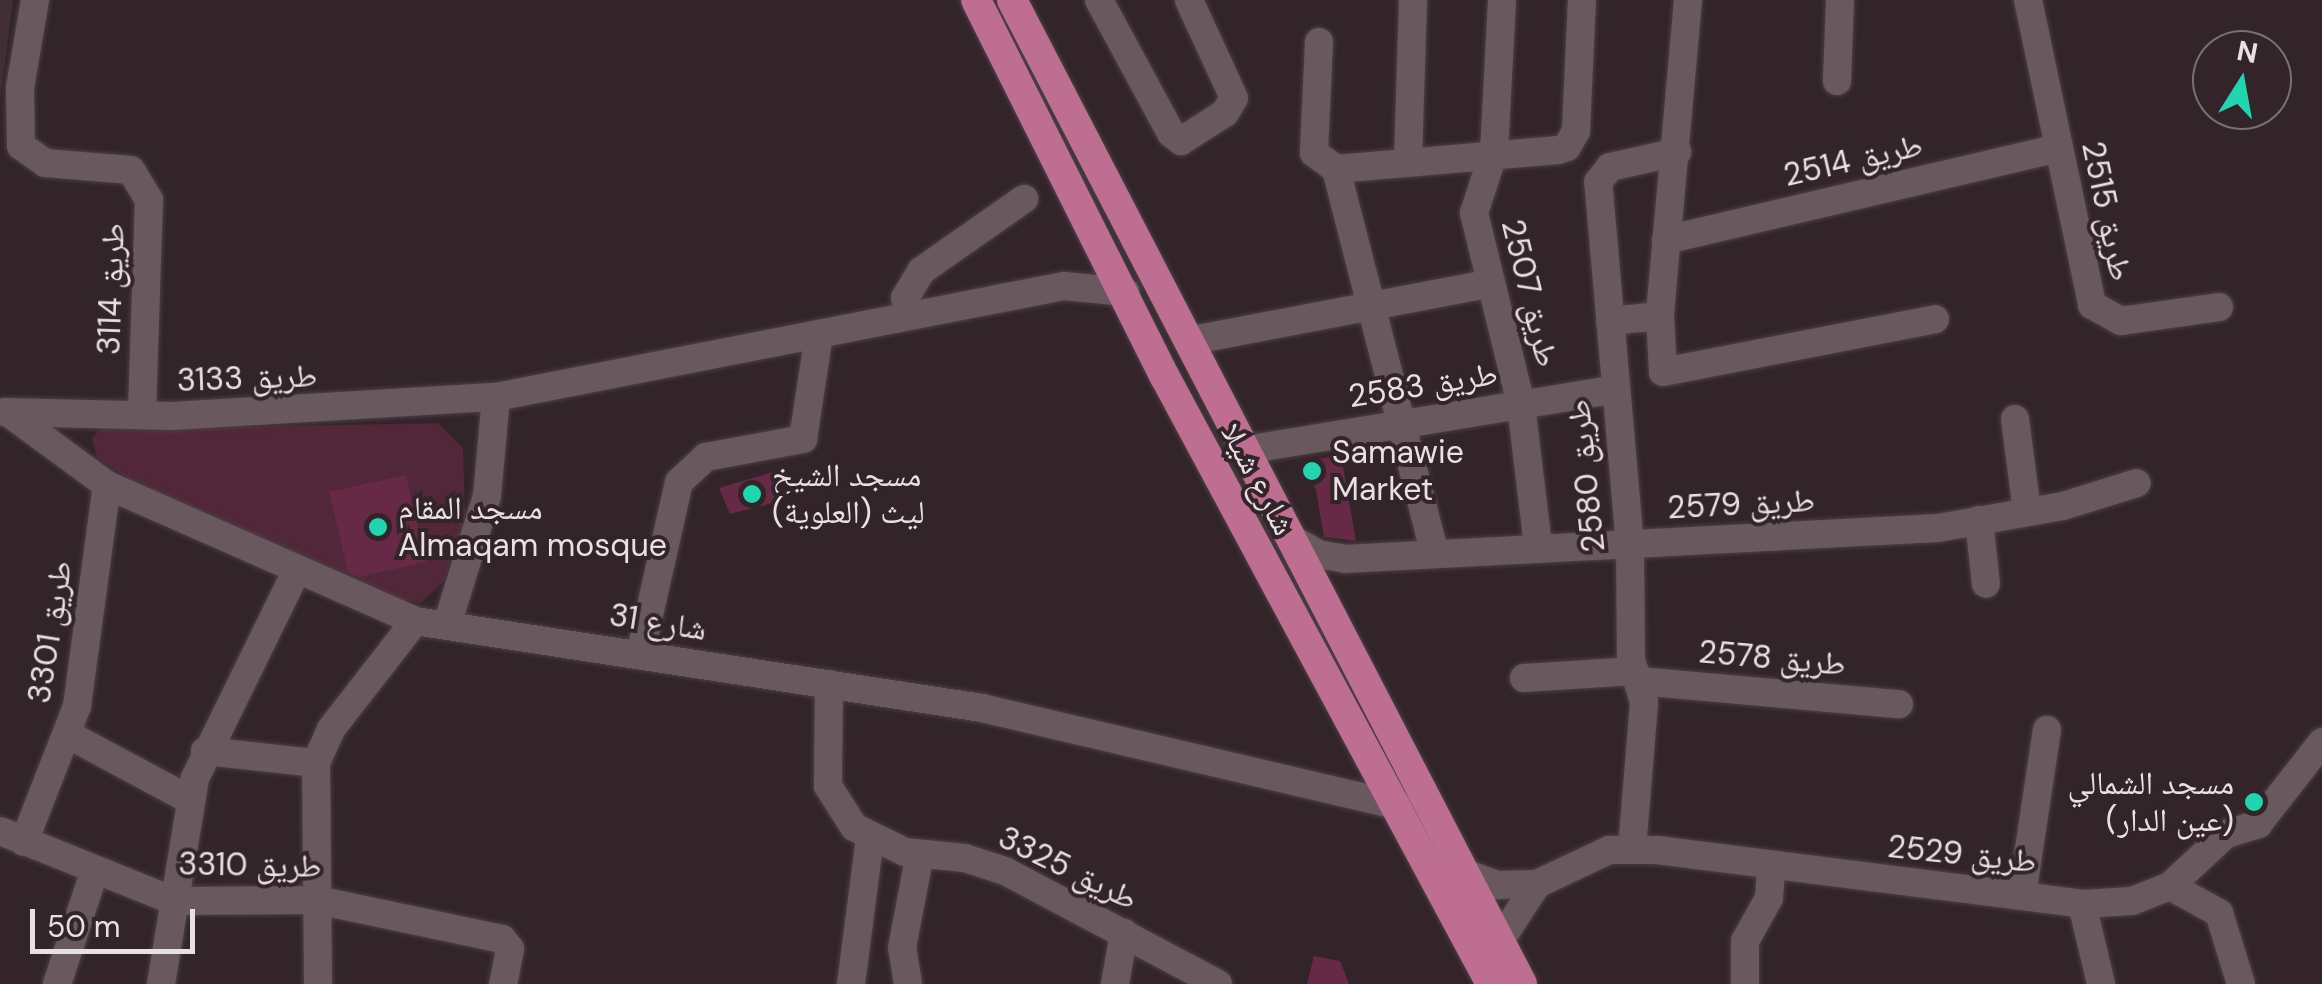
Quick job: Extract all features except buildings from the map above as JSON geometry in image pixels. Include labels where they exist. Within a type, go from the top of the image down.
[{"type":"main road","name":"شارع شيلا","points":[[976,0],[1126,292],[1164,377],[1400,806],[1491,984]]},
{"type":"main road","name":"شارع شيلا","points":[[1012,0],[1522,984]]},
{"type":"street","name":"طريق 3114","points":[[35,0],[20,88],[21,146],[44,164],[132,170],[149,200],[142,415]]},
{"type":"street","points":[[1100,0],[1170,133],[1181,140],[1230,109],[1234,98],[1189,0]]},
{"type":"street","points":[[1408,160],[1413,0]]},
{"type":"street","name":"طريق 2507","points":[[1502,0],[1494,152],[1474,213],[1487,284],[1522,404],[1538,546]]},
{"type":"street","points":[[1336,169],[1567,148],[1576,131],[1582,0]]},
{"type":"street","points":[[1688,0],[1660,316],[1661,366],[1670,375],[1935,318]]},
{"type":"street","points":[[1838,81],[1840,0]]},
{"type":"street","name":"طريق 2515","points":[[2028,0],[2092,305],[2121,321],[2220,307]]},
{"type":"street","points":[[1319,42],[1314,153],[1336,169],[1374,304],[1434,552]]},
{"type":"street","name":"طريق 2514","points":[[1666,240],[2057,148]]},
{"type":"street","name":"طريق 2580","points":[[1632,849],[1644,702],[1637,676],[1630,545],[1612,390],[1600,176],[1677,152]]},
{"type":"street","points":[[910,315],[905,298],[922,271],[1024,199]]},
{"type":"street","points":[[1064,286],[1086,263],[1092,228]]},
{"type":"street","points":[[1188,341],[1487,284]]},
{"type":"street","name":"طريق 3133","points":[[4,412],[142,415],[345,410],[496,397],[1064,286],[1126,292]]},
{"type":"street","points":[[1610,320],[1660,316]]},
{"type":"street","points":[[640,655],[679,482],[706,457],[803,439],[818,334]]},
{"type":"street","name":"طريق 2583","points":[[1245,450],[1612,390]]},
{"type":"street","points":[[447,625],[487,496],[496,397]]},
{"type":"street","name":"شارع 31","points":[[4,412],[107,486],[264,554],[294,574],[415,621],[982,708],[1400,806]]},
{"type":"street","points":[[2015,419],[2027,512]]},
{"type":"street","name":"طريق 2579","points":[[1294,540],[1318,554],[1345,559],[1538,546],[1630,545],[1979,520],[2027,512],[2137,483]]},
{"type":"street","name":"طريق 3301","points":[[12,836],[68,734],[83,677],[107,486]]},
{"type":"street","points":[[1979,520],[1986,584]]},
{"type":"street","points":[[1326,601],[1345,559]]},
{"type":"street","points":[[161,984],[190,800],[205,751],[294,574]]},
{"type":"street","points":[[318,984],[316,763],[331,729],[415,621]]},
{"type":"street","name":"طريق 2578","points":[[1524,678],[1637,676],[1900,704]]},
{"type":"street","name":"طريق 3325","points":[[828,684],[828,786],[838,808],[870,838],[920,854],[986,863],[1218,984]]},
{"type":"street","points":[[2022,895],[2048,730]]},
{"type":"street","points":[[68,734],[190,800]]},
{"type":"street","name":"طريق 2529","points":[[1501,939],[1537,884],[1591,855],[1632,849],[2082,904],[2132,902],[2170,886],[2210,844],[2258,824],[2276,809],[2310,749],[2322,742]]},
{"type":"street","points":[[1338,793],[1357,774],[1367,748]]},
{"type":"street","points":[[205,751],[316,763]]},
{"type":"street","name":"طريق 3310","points":[[12,836],[94,873],[174,901],[317,900],[507,943],[503,984]]},
{"type":"street","points":[[851,984],[870,838]]},
{"type":"street","points":[[908,984],[902,948],[920,854]]},
{"type":"street","points":[[1745,984],[1745,940],[1770,898],[1771,868]]},
{"type":"street","points":[[58,984],[94,873]]},
{"type":"street","points":[[1467,874],[1498,884],[1537,884]]},
{"type":"street","points":[[2170,886],[2219,913],[2241,984]]},
{"type":"street","points":[[862,897],[910,903]]},
{"type":"street","points":[[2082,904],[2101,984]]},
{"type":"street","points":[[1115,984],[1124,933]]},
{"type":"shaded area","points":[[0,0],[13,0],[0,102]]},
{"type":"shaded area","points":[[438,423],[463,448],[465,516],[444,581],[421,603],[380,596],[143,488],[97,458],[92,438],[99,430]]},
{"type":"place","name":"Samawie Market","points":[[1312,471]]},
{"type":"place","name":"مسجد الشيخ ليث (العلوية)","points":[[752,494]]},
{"type":"place","name":"مسجد المقام Almaqam mosque","points":[[378,527]]},
{"type":"place","name":"مسجد الشمالي (عين الدار)","points":[[2254,802]]}]
